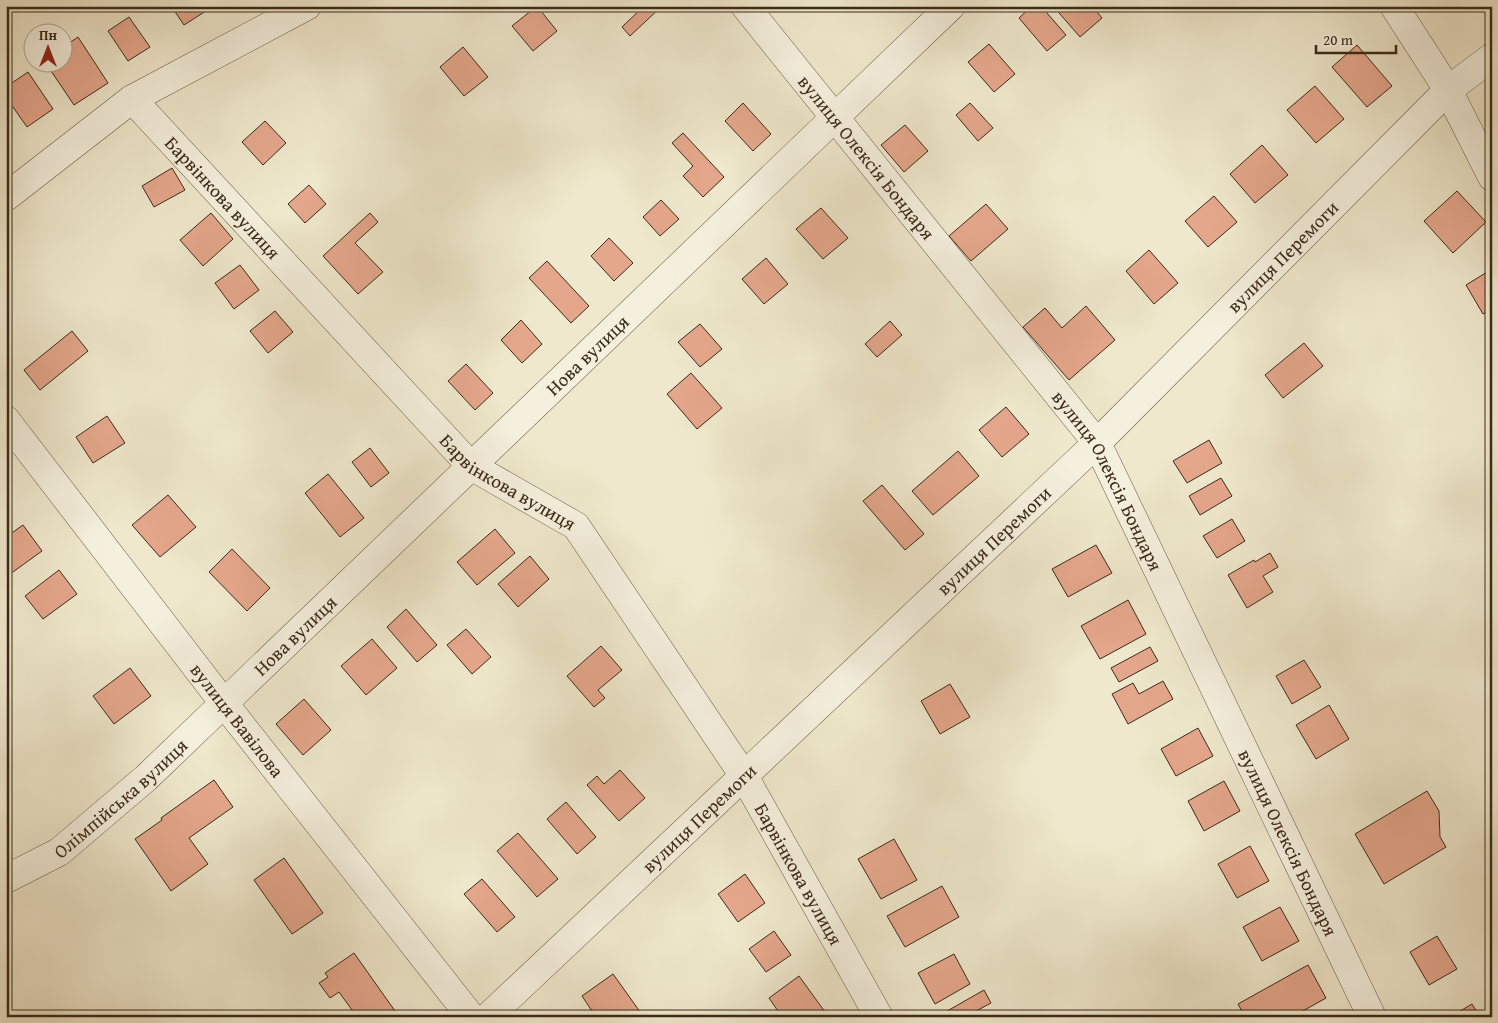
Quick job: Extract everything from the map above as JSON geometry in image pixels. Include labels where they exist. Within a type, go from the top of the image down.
[{"type":"street","points":[[6,197],[132,99],[307,6]]},
{"type":"street","name":"вулиця Олексія Бондаря","points":[[745,6],[1097,443],[1372,1017]]},
{"type":"street","name":"Нова вулиця","points":[[223,702],[951,6]]},
{"type":"street","points":[[1394,6],[1448,90],[1492,177]]},
{"type":"street","name":"вулиця Перемоги","points":[[488,1017],[1097,443],[1448,90],[1492,57]]},
{"type":"street","name":"Барвінкова вулиця","points":[[132,99],[471,466],[576,526],[744,776],[879,1017]]},
{"type":"street","name":"вулиця Вавілова","points":[[6,420],[223,702],[471,1017]]},
{"type":"street","name":"Олімпійська вулиця","points":[[6,879],[59,852],[146,778],[223,702]]},
{"type":"building","points":[[171,6],[207,6],[209,9],[184,25]]},
{"type":"building","points":[[537,6],[557,31],[533,51],[512,26]]},
{"type":"building","points":[[644,6],[662,6],[630,36],[622,27]]},
{"type":"building","points":[[1032,6],[1041,6],[1066,35],[1047,51],[1019,18]]},
{"type":"building","points":[[1053,6],[1092,6],[1102,18],[1080,37]]},
{"type":"building","points":[[129,17],[150,47],[128,61],[108,31]]},
{"type":"building","points":[[78,37],[108,83],[74,105],[52,72],[72,72],[72,41]]},
{"type":"building","points":[[989,44],[1015,74],[994,92],[968,62]]},
{"type":"building","points":[[1357,45],[1392,86],[1367,107],[1332,67]]},
{"type":"building","points":[[463,47],[488,77],[464,96],[440,67]]},
{"type":"building","points":[[28,72],[53,109],[27,127],[6,97],[6,87]]},
{"type":"building","points":[[1315,86],[1344,119],[1316,143],[1287,110]]},
{"type":"building","points":[[743,103],[771,134],[753,151],[725,121]]},
{"type":"building","points":[[970,103],[993,128],[978,141],[956,115]]},
{"type":"building","points":[[265,121],[286,143],[263,165],[242,142]]},
{"type":"building","points":[[905,125],[928,151],[904,172],[881,145]]},
{"type":"building","points":[[683,133],[724,177],[703,197],[683,176],[693,166],[672,143]]},
{"type":"building","points":[[1262,145],[1288,175],[1255,203],[1230,174]]},
{"type":"building","points":[[172,168],[185,190],[154,207],[142,186]]},
{"type":"building","points":[[309,185],[326,204],[305,223],[288,204]]},
{"type":"building","points":[[1457,191],[1486,222],[1453,253],[1424,221]]},
{"type":"building","points":[[1214,196],[1237,222],[1208,247],[1185,221]]},
{"type":"building","points":[[661,200],[679,219],[660,236],[643,217]]},
{"type":"building","points":[[986,204],[1008,229],[971,261],[949,236]]},
{"type":"building","points":[[821,208],[848,238],[823,259],[796,229]]},
{"type":"building","points":[[211,213],[233,239],[203,266],[180,240]]},
{"type":"building","points":[[370,213],[378,222],[355,243],[383,272],[358,294],[323,256]]},
{"type":"building","points":[[609,238],[633,263],[614,281],[591,256]]},
{"type":"building","points":[[1149,250],[1178,283],[1154,304],[1126,271]]},
{"type":"building","points":[[766,258],[788,284],[764,304],[742,279]]},
{"type":"building","points":[[547,261],[589,306],[571,323],[529,278]]},
{"type":"building","points":[[240,265],[259,290],[234,309],[215,283]]},
{"type":"building","points":[[1492,269],[1492,309],[1483,314],[1466,285]]},
{"type":"building","points":[[1086,306],[1115,340],[1069,380],[1023,327],[1045,308],[1062,328]]},
{"type":"building","points":[[275,311],[293,332],[268,353],[250,331]]},
{"type":"building","points":[[521,320],[542,344],[522,363],[501,340]]},
{"type":"building","points":[[890,321],[902,335],[877,357],[865,344]]},
{"type":"building","points":[[700,324],[722,349],[700,367],[678,342]]},
{"type":"building","points":[[72,331],[88,351],[40,390],[24,370]]},
{"type":"building","points":[[1304,343],[1323,366],[1283,398],[1265,375]]},
{"type":"building","points":[[466,364],[493,393],[475,410],[448,381]]},
{"type":"building","points":[[691,373],[722,408],[697,429],[667,394]]},
{"type":"building","points":[[1006,407],[1029,434],[1002,457],[979,430]]},
{"type":"building","points":[[107,416],[125,443],[93,463],[76,437]]},
{"type":"building","points":[[1209,440],[1222,463],[1187,483],[1173,461]]},
{"type":"building","points":[[370,448],[389,473],[371,487],[352,462]]},
{"type":"building","points":[[958,451],[979,476],[933,515],[912,491]]},
{"type":"building","points":[[328,474],[364,518],[340,537],[305,493]]},
{"type":"building","points":[[1221,478],[1232,496],[1200,515],[1189,496]]},
{"type":"building","points":[[882,485],[924,534],[905,550],[863,501]]},
{"type":"building","points":[[168,495],[196,527],[160,557],[132,525]]},
{"type":"building","points":[[1232,519],[1245,541],[1217,558],[1203,536]]},
{"type":"building","points":[[23,525],[42,551],[6,577],[6,537]]},
{"type":"building","points":[[495,529],[515,553],[477,585],[457,562]]},
{"type":"building","points":[[1096,545],[1112,573],[1068,597],[1052,569]]},
{"type":"building","points":[[232,549],[270,588],[247,611],[209,572]]},
{"type":"building","points":[[1270,553],[1278,567],[1263,576],[1273,592],[1247,608],[1228,575]]},
{"type":"building","points":[[530,556],[549,579],[518,607],[498,584]]},
{"type":"building","points":[[59,570],[77,594],[43,619],[25,596]]},
{"type":"building","points":[[1128,600],[1146,634],[1100,659],[1081,626]]},
{"type":"building","points":[[406,609],[437,645],[417,662],[387,627]]},
{"type":"building","points":[[466,629],[491,657],[472,674],[447,645]]},
{"type":"building","points":[[372,639],[397,668],[366,695],[341,666]]},
{"type":"building","points":[[601,646],[622,670],[598,690],[605,698],[594,707],[567,676]]},
{"type":"building","points":[[1150,647],[1158,661],[1119,682],[1111,668]]},
{"type":"building","points":[[1304,660],[1321,687],[1292,704],[1276,676]]},
{"type":"building","points":[[130,668],[151,696],[114,724],[93,696]]},
{"type":"building","points":[[1163,681],[1173,699],[1128,724],[1112,694],[1133,683],[1139,694]]},
{"type":"building","points":[[950,684],[970,717],[940,734],[921,701]]},
{"type":"building","points":[[304,699],[331,730],[303,755],[276,724]]},
{"type":"building","points":[[1329,705],[1349,739],[1316,759],[1296,725]]},
{"type":"building","points":[[1198,728],[1213,756],[1176,776],[1161,749]]},
{"type":"building","points":[[620,770],[645,798],[619,821],[587,785],[597,776],[604,784]]},
{"type":"building","points":[[214,780],[233,807],[189,838],[208,864],[171,891],[135,839]]},
{"type":"building","points":[[1224,781],[1240,811],[1204,831],[1188,801]]},
{"type":"building","points":[[1427,791],[1439,811],[1440,837],[1446,847],[1384,884],[1355,834]]},
{"type":"building","points":[[566,802],[596,837],[577,854],[547,819]]},
{"type":"building","points":[[518,833],[558,879],[537,897],[497,851]]},
{"type":"building","points":[[894,839],[917,880],[881,899],[858,859]]},
{"type":"building","points":[[1250,846],[1269,881],[1237,898],[1218,864]]},
{"type":"building","points":[[284,858],[323,913],[292,934],[254,880]]},
{"type":"building","points":[[745,874],[765,903],[738,922],[718,894]]},
{"type":"building","points":[[482,879],[515,917],[497,932],[464,894]]},
{"type":"building","points":[[942,886],[959,917],[905,947],[887,916]]},
{"type":"building","points":[[1280,907],[1299,941],[1262,961],[1243,927]]},
{"type":"building","points":[[774,931],[791,955],[766,972],[749,949]]},
{"type":"building","points":[[1437,936],[1457,969],[1429,985],[1410,952]]},
{"type":"building","points":[[354,953],[395,1011],[387,1017],[357,1017],[339,992],[330,998],[319,983],[328,977],[325,973]]},
{"type":"building","points":[[954,954],[970,984],[935,1004],[918,973]]},
{"type":"building","points":[[1308,965],[1326,998],[1292,1017],[1245,1017],[1238,1004]]},
{"type":"building","points":[[613,974],[642,1017],[596,1017],[582,996]]},
{"type":"building","points":[[799,976],[828,1016],[782,1017],[769,998]]},
{"type":"building","points":[[984,990],[991,1003],[965,1017],[943,1017],[942,1014]]},
{"type":"building","points":[[1472,1004],[1480,1017],[1450,1017]]}]
